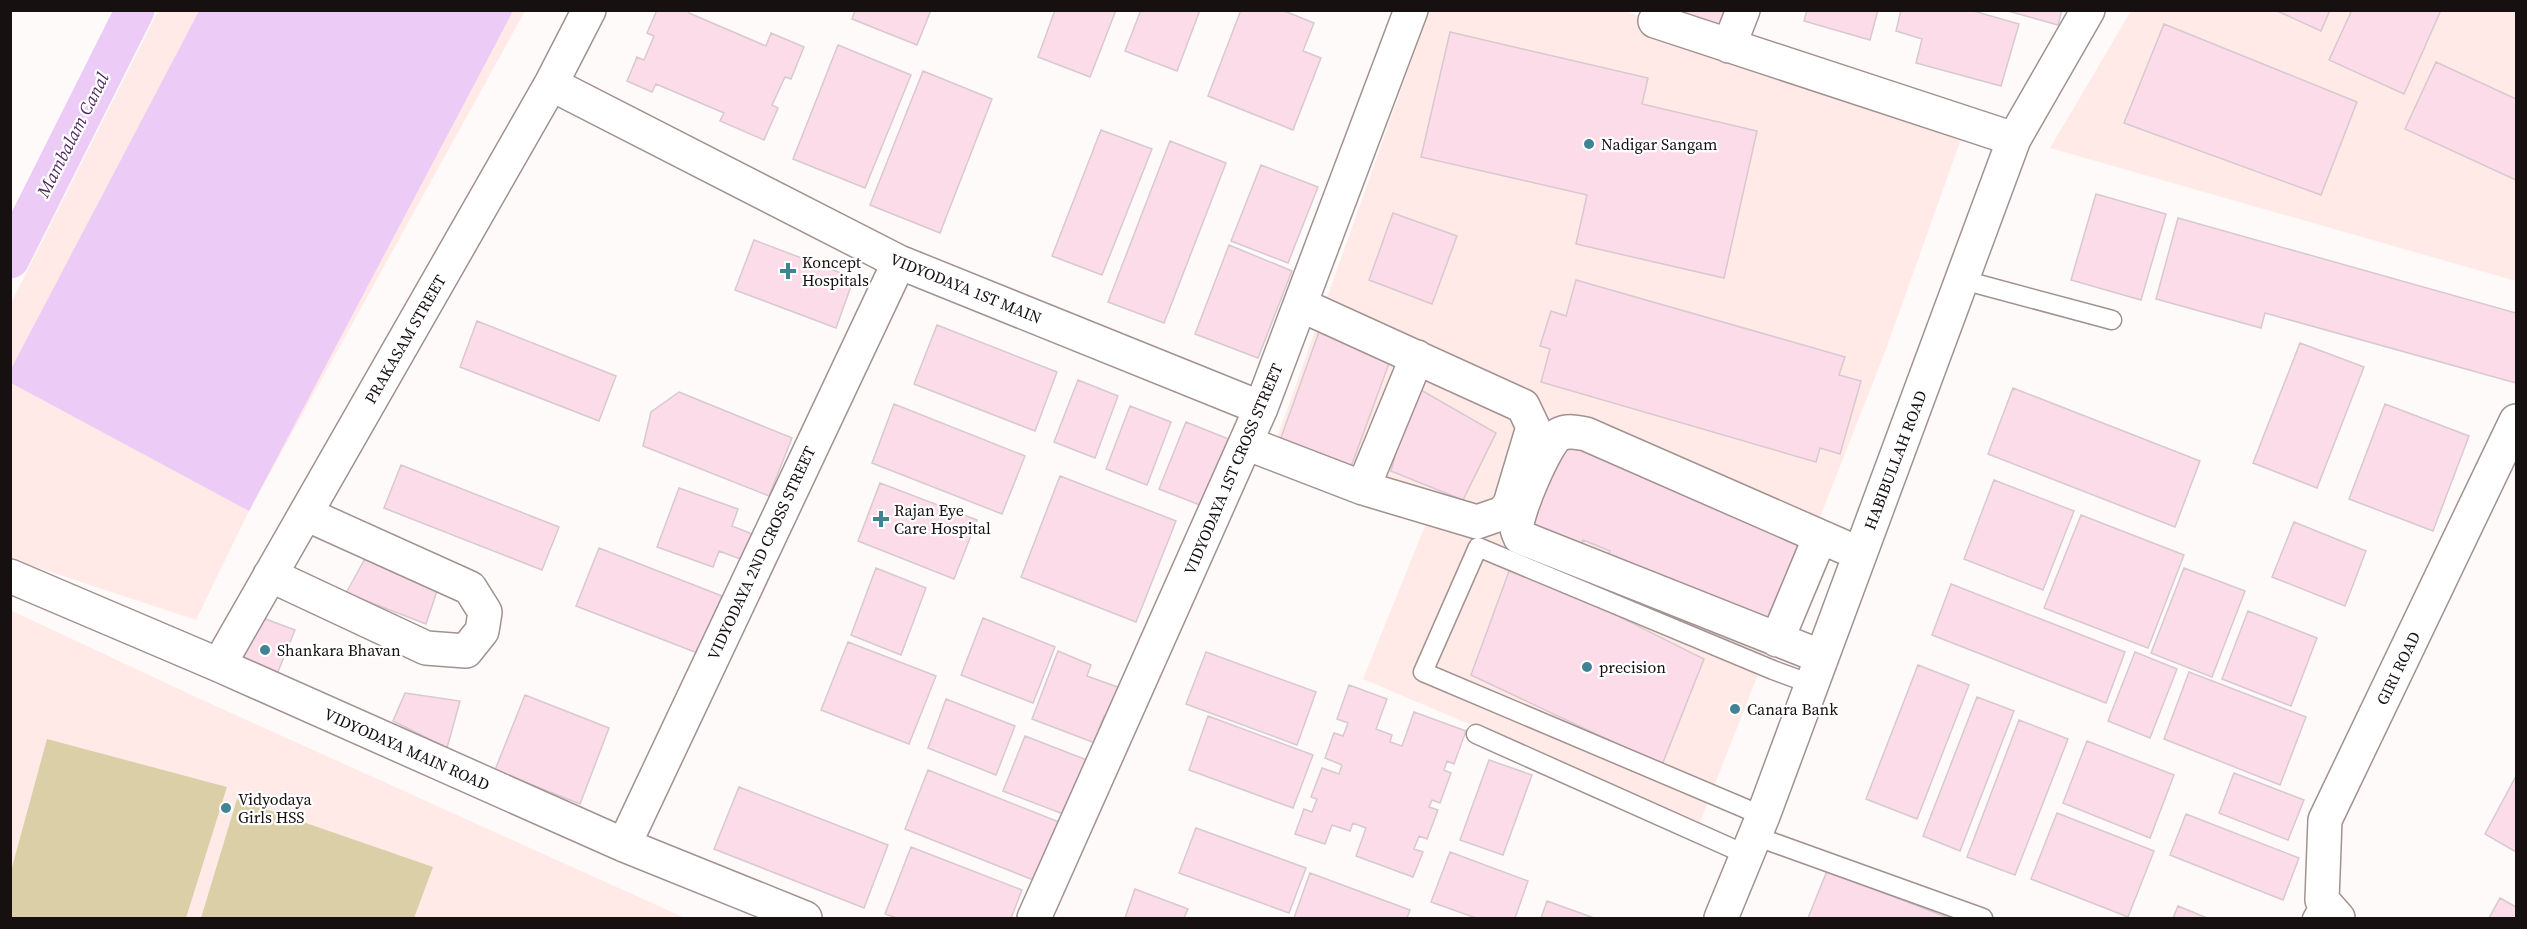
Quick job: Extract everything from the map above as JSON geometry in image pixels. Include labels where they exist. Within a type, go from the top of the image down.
[{"type":"street","name":"PRAKASAM STREET","points":[[219,665],[551,84],[589,10]]},
{"type":"street","name":"VIDYODAYA 1ST CROSS STREET","points":[[1034,918],[1261,408],[1411,10]]},
{"type":"street","points":[[1729,46],[1743,10]]},
{"type":"street","name":"HABIBULLAH ROAD","points":[[1721,918],[1755,836],[2014,139],[2088,10]]},
{"type":"street","points":[[1655,21],[2014,139]]},
{"type":"street","name":"VIDYODAYA 1ST MAIN","points":[[551,84],[899,262],[1261,408]]},
{"type":"street","name":"VIDYODAYA 2ND CROSS STREET","points":[[624,845],[899,262]]},
{"type":"street","points":[[1246,443],[1363,488],[1477,522],[1503,513],[1510,504],[1533,427],[1523,406],[1301,305]]},
{"type":"street","points":[[1363,488],[1416,357]]},
{"type":"street","name":"GIRI ROAD","points":[[2324,912],[2325,820],[2517,421]]},
{"type":"street","points":[[1817,671],[1777,640],[1520,537],[1517,528],[1519,514],[1548,446],[1557,435],[1571,432],[1586,434],[1860,554]]},
{"type":"street","points":[[270,575],[426,648],[466,651],[482,631],[485,612],[470,588],[306,514]]},
{"type":"street","points":[[1777,640],[1820,537]]},
{"type":"street","name":"VIDYODAYA MAIN ROAD","points":[[10,576],[219,665],[624,845],[805,918]]},
{"type":"lane","points":[[1963,280],[2112,320]]},
{"type":"lane","points":[[1755,836],[1423,672],[1478,547],[1773,670],[1817,671]]},
{"type":"lane","points":[[1476,734],[1983,918]]},
{"type":"shaded area","points":[[158,11],[525,11],[249,511],[196,620],[11,559],[10,305]]},
{"type":"shaded area","points":[[199,11],[513,11],[249,511],[11,383],[11,369]]},
{"type":"shaded area","points":[[1429,11],[1625,11],[1965,128],[1885,352],[1700,822],[1363,679],[1431,511],[1277,438]]},
{"type":"shaded area","points":[[2131,11],[2516,11],[2516,281],[2050,148]]},
{"type":"shaded area","name":"Vidyodaya Girls HSS","points":[[10,610],[198,698],[685,918],[11,918]]},
{"type":"shaded area","points":[[47,739],[227,787],[186,918],[11,918],[11,871]]},
{"type":"shaded area","points":[[237,799],[433,867],[414,918],[201,918]]},
{"type":"building","points":[[657,10],[690,10],[689,13],[766,46],[771,33],[804,47],[791,79],[785,77],[772,105],[778,108],[764,140],[720,121],[724,113],[656,84],[652,92],[627,81],[637,57],[644,60],[654,36],[647,33]]},
{"type":"building","points":[[855,10],[931,10],[917,45],[852,19]]},
{"type":"building","points":[[1055,10],[1116,10],[1090,77],[1038,57]]},
{"type":"building","points":[[1141,10],[1200,10],[1177,71],[1125,51]]},
{"type":"building","points":[[1241,10],[1282,10],[1314,23],[1303,51],[1321,58],[1293,130],[1208,96]]},
{"type":"building","points":[[1664,10],[1726,10],[1721,27]]},
{"type":"building","points":[[1807,10],[1878,10],[1870,40],[1804,21]]},
{"type":"building","points":[[1901,10],[1970,10],[2019,24],[2001,86],[1916,63],[1922,39],[1896,31]]},
{"type":"building","points":[[2004,10],[2062,10],[2058,25]]},
{"type":"building","points":[[2275,10],[2330,10],[2321,31]]},
{"type":"building","points":[[2352,10],[2441,10],[2404,94],[2329,60]]},
{"type":"building","points":[[2164,24],[2357,102],[2321,195],[2124,123]]},
{"type":"building","name":"Nadigar Sangam","points":[[1450,32],[1648,78],[1642,104],[1757,131],[1724,278],[1576,244],[1587,195],[1421,157]]},
{"type":"building","points":[[838,45],[911,75],[865,188],[793,159]]},
{"type":"building","points":[[2436,62],[2516,99],[2516,180],[2405,129]]},
{"type":"building","points":[[923,71],[992,99],[940,233],[870,205]]},
{"type":"building","points":[[1101,130],[1152,149],[1102,275],[1052,256]]},
{"type":"building","points":[[1170,141],[1226,163],[1164,323],[1108,302]]},
{"type":"building","points":[[1261,165],[1318,187],[1288,263],[1231,241]]},
{"type":"building","points":[[2096,194],[2166,214],[2141,300],[2071,280]]},
{"type":"building","points":[[1393,213],[1457,236],[1432,304],[1369,280]]},
{"type":"building","points":[[2178,218],[2516,313],[2516,383],[2265,313],[2261,328],[2156,299]]},
{"type":"building","points":[[754,240],[854,278],[836,328],[735,290]]},
{"type":"building","points":[[1229,245],[1292,271],[1258,358],[1195,334]]},
{"type":"building","points":[[1576,280],[1845,357],[1839,375],[1861,381],[1840,454],[1820,448],[1816,462],[1541,382],[1550,349],[1540,346],[1551,311],[1566,316]]},
{"type":"building","points":[[477,321],[616,376],[599,421],[460,367]]},
{"type":"building","points":[[937,325],[1057,372],[1035,431],[914,384]]},
{"type":"building","points":[[1320,329],[1392,355],[1348,475],[1277,449]]},
{"type":"building","points":[[2300,343],[2364,367],[2317,488],[2253,463]]},
{"type":"building","points":[[1078,380],[1118,396],[1095,458],[1054,442]]},
{"type":"building","points":[[1414,386],[1496,433],[1463,500],[1391,471]]},
{"type":"building","points":[[2013,388],[2200,461],[2175,527],[1988,454]]},
{"type":"building","points":[[679,392],[792,438],[769,496],[643,446],[651,412]]},
{"type":"building","points":[[894,404],[1025,456],[1002,514],[872,463]]},
{"type":"building","points":[[2385,404],[2469,436],[2433,531],[2349,499]]},
{"type":"building","points":[[1130,406],[1171,422],[1147,485],[1106,469]]},
{"type":"building","points":[[1186,422],[1231,440],[1205,507],[1159,489]]},
{"type":"building","points":[[1566,438],[1801,538],[1767,620],[1604,564],[1610,551],[1583,540],[1578,553],[1527,532]]},
{"type":"building","points":[[401,465],[559,527],[542,570],[384,508]]},
{"type":"building","points":[[1060,476],[1176,521],[1136,622],[1021,577]]},
{"type":"building","points":[[1994,480],[2074,511],[2043,590],[1964,559]]},
{"type":"building","points":[[880,483],[977,520],[954,579],[858,541]]},
{"type":"building","points":[[679,488],[738,509],[732,526],[752,534],[743,560],[719,551],[713,567],[657,547]]},
{"type":"building","points":[[2081,515],[2184,555],[2148,648],[2044,608]]},
{"type":"building","points":[[2294,522],[2366,551],[2345,606],[2272,577]]},
{"type":"building","points":[[599,548],[722,596],[700,654],[576,606]]},
{"type":"building","points":[[366,557],[437,591],[426,624],[346,593]]},
{"type":"building","name":"precision","points":[[1512,563],[1704,659],[1662,765],[1471,675]]},
{"type":"building","points":[[876,568],[926,588],[901,655],[851,635]]},
{"type":"building","points":[[2184,568],[2245,591],[2212,677],[2151,653]]},
{"type":"building","points":[[1951,584],[2125,652],[2106,703],[1932,635]]},
{"type":"building","points":[[2248,611],[2317,638],[2291,706],[2222,679]]},
{"type":"building","points":[[263,618],[295,630],[275,679],[240,664]]},
{"type":"building","points":[[983,618],[1055,647],[1033,703],[961,675]]},
{"type":"building","points":[[848,642],[936,676],[909,744],[821,710]]},
{"type":"building","points":[[1058,651],[1091,665],[1087,676],[1126,690],[1113,720],[1104,716],[1099,729],[1109,733],[1103,746],[1032,719]]},
{"type":"building","points":[[1206,652],[1316,692],[1297,745],[1186,704]]},
{"type":"building","points":[[2135,652],[2177,669],[2150,738],[2108,721]]},
{"type":"building","points":[[1918,665],[1969,685],[1917,819],[1866,799]]},
{"type":"building","points":[[2189,672],[2306,717],[2280,785],[2164,739]]},
{"type":"building","points":[[1349,685],[1387,699],[1376,729],[1392,735],[1390,742],[1402,746],[1414,712],[1466,731],[1454,764],[1447,761],[1444,770],[1451,773],[1440,803],[1432,800],[1429,807],[1438,810],[1427,839],[1419,836],[1414,849],[1423,852],[1413,877],[1356,856],[1366,828],[1353,823],[1350,831],[1332,825],[1325,844],[1295,834],[1304,809],[1312,812],[1317,799],[1311,797],[1322,768],[1339,774],[1342,765],[1325,758],[1334,733],[1343,736],[1348,723],[1337,719]]},
{"type":"building","points":[[405,693],[460,701],[447,748],[393,721]]},
{"type":"building","points":[[525,695],[609,728],[580,804],[495,770]]},
{"type":"building","points":[[1977,697],[2014,711],[1960,851],[1923,836]]},
{"type":"building","points":[[946,699],[1015,726],[996,775],[928,748]]},
{"type":"building","points":[[1208,716],[1313,755],[1293,808],[1189,770]]},
{"type":"building","points":[[2019,720],[2068,739],[2015,875],[1967,857]]},
{"type":"building","points":[[1025,736],[1092,762],[1071,817],[1003,791]]},
{"type":"building","points":[[2087,741],[2174,775],[2150,838],[2063,803]]},
{"type":"building","points":[[1489,760],[1532,775],[1503,855],[1460,840]]},
{"type":"building","points":[[928,770],[1064,824],[1041,883],[905,829]]},
{"type":"building","points":[[2234,773],[2304,800],[2288,840],[2219,813]]},
{"type":"building","points":[[2516,776],[2516,852],[2485,834]]},
{"type":"building","points":[[739,787],[888,845],[864,908],[714,849]]},
{"type":"building","points":[[2057,813],[2154,851],[2128,917],[2031,879]]},
{"type":"building","points":[[2186,814],[2299,858],[2283,900],[2170,855]]},
{"type":"building","points":[[1196,828],[1306,868],[1289,913],[1179,873]]},
{"type":"building","points":[[911,847],[1022,890],[1011,918],[897,918],[885,914]]},
{"type":"building","points":[[1450,852],[1528,881],[1515,918],[1476,918],[1431,902]]},
{"type":"building","points":[[1827,871],[1949,918],[1808,918]]},
{"type":"building","points":[[1310,873],[1410,910],[1407,918],[1294,918]]},
{"type":"building","points":[[1135,889],[1188,909],[1184,918],[1125,918]]},
{"type":"building","points":[[2500,898],[2516,907],[2516,918],[2489,918]]},
{"type":"building","points":[[1547,901],[1594,918],[1541,918]]},
{"type":"building","points":[[2178,906],[2207,918],[2173,918]]},
{"type":"waterway","name":"Mambalam Canal","points":[[10,259],[135,10]]},
{"type":"place","name":"Nadigar Sangam","points":[[1589,144]]},
{"type":"place","name":"Koncept Hospitals","points":[[788,271]]},
{"type":"place","name":"Rajan Eye Care Hospital","points":[[881,519]]},
{"type":"place","name":"Shankara Bhavan","points":[[265,650]]},
{"type":"place","name":"precision","points":[[1587,667]]},
{"type":"place","name":"Canara Bank","points":[[1735,709]]},
{"type":"place","name":"Vidyodaya Girls HSS","points":[[226,808]]}]
